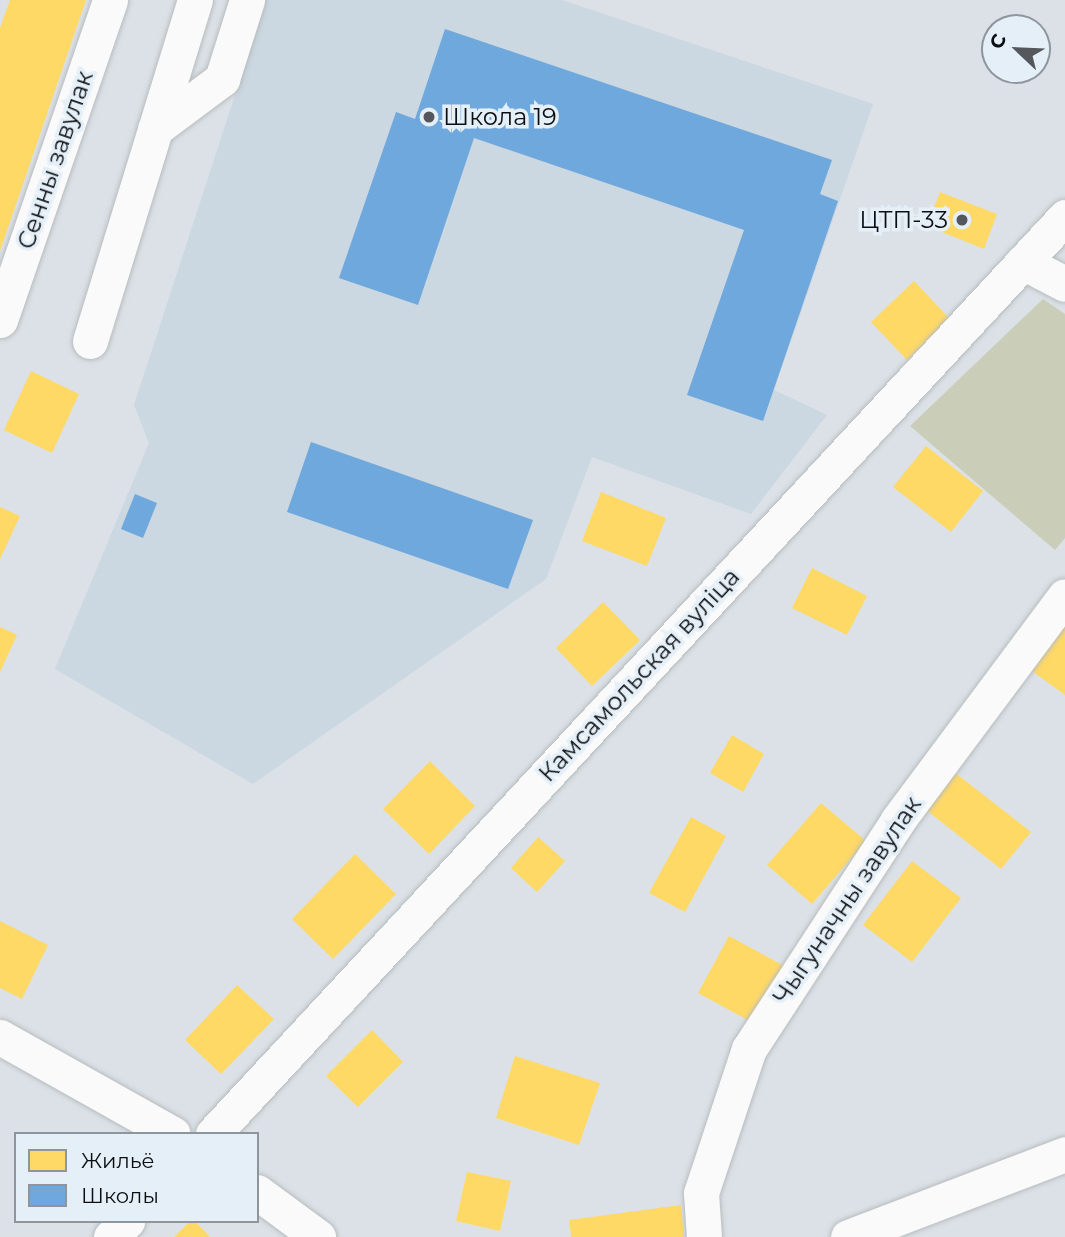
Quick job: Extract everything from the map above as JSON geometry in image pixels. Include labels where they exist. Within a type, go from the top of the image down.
[{"type":"street","name":"Сенны завулак","points":[[0,320],[110,0]]},
{"type":"street","points":[[90,341],[195,0]]},
{"type":"street","points":[[155,129],[222,79],[247,0]]},
{"type":"street","name":"Камсамольская вуліца","points":[[215,1132],[1065,217]]},
{"type":"street","points":[[1023,262],[1065,285]]},
{"type":"street","name":"Чыгуначны завулак","points":[[705,1237],[701,1193],[749,1049],[898,820],[1065,596]]},
{"type":"street","points":[[0,1037],[169,1132]]},
{"type":"street","points":[[848,1237],[1065,1154]]},
{"type":"street","points":[[259,1193],[318,1237]]},
{"type":"street","points":[[111,1237],[125,1223]]},
{"type":"shaded area","points":[[266,0],[562,0],[873,104],[774,390],[827,415],[751,514],[592,457],[546,579],[253,784],[55,669],[149,443],[134,405]]},
{"type":"green space","points":[[1043,299],[1065,314],[1065,538],[1055,550],[910,426]]},
{"type":"building: Жильё","points":[[10,0],[86,0],[0,251],[0,28]]},
{"type":"building: Жильё","name":"ЦТП-33","points":[[940,192],[997,214],[984,249],[927,226]]},
{"type":"building: Жильё","points":[[914,281],[950,319],[907,360],[871,322]]},
{"type":"building: Жильё","points":[[31,371],[79,394],[52,453],[4,430]]},
{"type":"building: Жильё","points":[[926,446],[983,491],[951,532],[893,487]]},
{"type":"building: Жильё","points":[[601,492],[666,518],[647,566],[582,541]]},
{"type":"building: Жильё","points":[[0,507],[20,516],[0,559]]},
{"type":"building: Жильё","points":[[812,568],[867,596],[847,635],[792,608]]},
{"type":"building: Жильё","points":[[603,602],[640,640],[592,686],[556,648]]},
{"type":"building: Жильё","points":[[1065,617],[1065,695],[1028,668]]},
{"type":"building: Жильё","points":[[0,627],[17,635],[0,672]]},
{"type":"building: Жильё","points":[[732,735],[764,754],[743,792],[710,773]]},
{"type":"building: Жильё","points":[[430,761],[475,806],[429,854],[383,809]]},
{"type":"building: Жильё","points":[[954,772],[1031,832],[1001,869],[925,809]]},
{"type":"building: Жильё","points":[[821,803],[866,841],[812,904],[767,865]]},
{"type":"building: Жильё","points":[[691,817],[726,836],[685,912],[649,893]]},
{"type":"building: Жильё","points":[[538,837],[565,861],[537,892],[511,868]]},
{"type":"building: Жильё","points":[[355,854],[396,894],[333,959],[292,919]]},
{"type":"building: Жильё","points":[[912,861],[961,898],[912,962],[863,925]]},
{"type":"building: Жильё","points":[[0,921],[48,945],[22,999],[0,988]]},
{"type":"building: Жильё","points":[[729,936],[788,968],[757,1025],[698,993]]},
{"type":"building: Жильё","points":[[237,985],[274,1019],[221,1074],[185,1040]]},
{"type":"building: Жильё","points":[[372,1030],[403,1062],[358,1107],[326,1076]]},
{"type":"building: Жильё","points":[[515,1056],[600,1083],[579,1145],[496,1118]]},
{"type":"building: Жильё","points":[[467,1172],[511,1181],[500,1231],[456,1221]]},
{"type":"building: Жильё","points":[[681,1205],[684,1237],[571,1237],[569,1220]]},
{"type":"building: Жильё","points":[[188,1223],[197,1223],[210,1237],[174,1237]]},
{"type":"building: Школы","name":"Школа 19","points":[[445,29],[832,160],[820,194],[838,201],[763,421],[687,395],[744,230],[474,138],[418,305],[339,278],[396,112],[415,119]]},
{"type":"building: Школы","points":[[311,442],[533,520],[508,589],[287,512]]},
{"type":"building: Школы","points":[[135,494],[157,503],[143,538],[121,529]]},
{"type":"place","name":"Школа 19","points":[[429,117]]},
{"type":"place","name":"ЦТП-33","points":[[962,220]]}]
